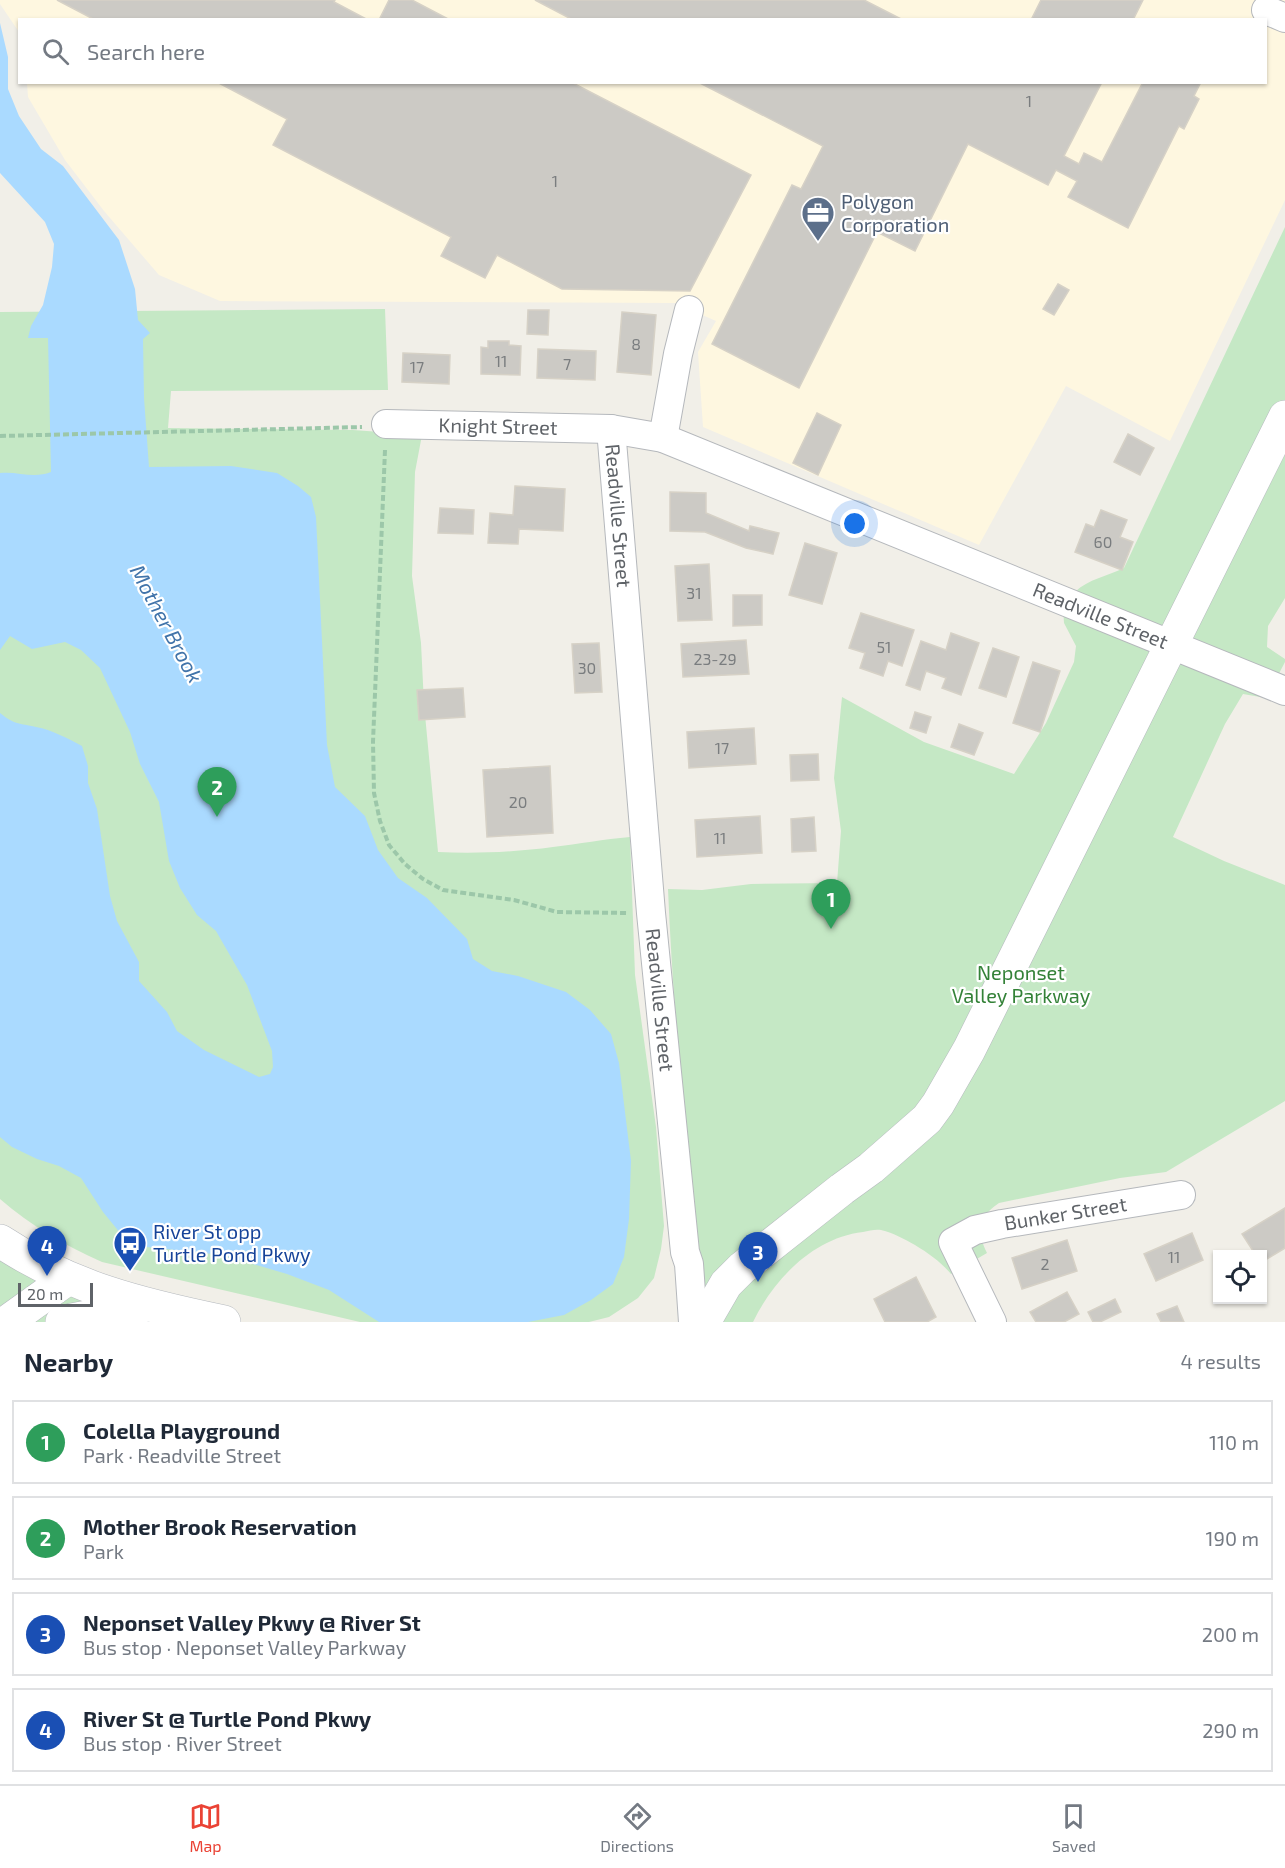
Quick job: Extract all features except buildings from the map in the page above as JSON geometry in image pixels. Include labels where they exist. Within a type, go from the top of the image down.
[{"type":"main road","points":[[704,1322],[726,1284],[742,1268],[894,1149],[927,1119],[938,1104],[969,1050],[1285,417]]},
{"type":"main road","points":[[0,1241],[26,1259],[142,1314]]},
{"type":"main road","points":[[7,1322],[67,1279]]},
{"type":"main road","points":[[62,1322],[142,1314],[224,1322]]},
{"type":"street","points":[[663,438],[678,354],[689,309]]},
{"type":"street","name":"Knight Street","points":[[386,424],[611,429]]},
{"type":"street","name":"Readville Street","points":[[693,1322],[689,1264],[685,1252],[651,913],[611,429],[663,438],[1285,691]]},
{"type":"street","name":"Bunker Street","points":[[992,1322],[953,1242],[975,1230],[1181,1194]]},
{"type":"path","points":[[0,436],[363,427],[386,424],[373,742],[374,793],[380,822],[389,845],[405,864],[423,879],[443,890],[514,900],[557,912],[651,913]]},
{"type":"shaded area","points":[[0,0],[1285,0],[1285,200],[1170,441],[1066,386],[979,545],[703,427],[698,352],[716,321],[675,303],[220,301],[159,275],[104,211],[65,160],[28,97],[27,84],[1267,84],[1267,18],[18,18],[18,31],[0,4]]},
{"type":"green space","name":"Neponset Valley Parkway","points":[[1285,227],[1285,598],[1268,626],[1267,647],[1285,659],[1285,662],[1266,698],[1243,694],[1225,724],[1173,837],[1224,861],[1285,885],[1285,1101],[1166,1172],[1120,1178],[999,1203],[987,1214],[981,1225],[981,1238],[987,1253],[951,1274],[920,1248],[895,1234],[879,1230],[870,1231],[845,1236],[828,1243],[797,1263],[772,1291],[753,1322],[705,1322],[678,1052],[668,889],[702,890],[751,884],[837,883],[841,831],[834,778],[842,697],[924,742],[1014,774],[1046,723],[1074,662],[1076,646],[1064,623],[1063,608],[1080,588],[1124,568]]},
{"type":"green space","points":[[385,309],[388,390],[171,391],[168,428],[353,430],[422,435],[415,472],[412,576],[421,643],[424,704],[438,852],[466,853],[539,849],[630,837],[635,975],[656,1127],[664,1226],[654,1278],[638,1298],[609,1317],[589,1322],[360,1322],[102,1262],[48,1234],[0,1199],[0,312]]},
{"type":"green space","points":[[0,1248],[106,1308],[97,1322],[0,1322]]},
{"type":"water","name":"Mother Brook","points":[[0,23],[8,57],[8,89],[19,116],[41,149],[63,166],[119,240],[135,289],[138,320],[150,333],[143,339],[149,467],[231,466],[277,473],[311,497],[316,517],[327,745],[335,787],[365,816],[378,850],[398,878],[427,898],[467,939],[473,959],[492,971],[518,976],[566,992],[590,1010],[611,1034],[619,1063],[631,1161],[629,1219],[624,1257],[613,1284],[564,1315],[528,1322],[379,1322],[329,1290],[287,1274],[222,1255],[147,1247],[121,1234],[103,1212],[81,1178],[59,1166],[12,1147],[0,1137],[0,713],[14,722],[48,730],[82,746],[88,766],[88,783],[97,809],[110,896],[117,921],[139,962],[139,981],[167,1012],[177,1031],[204,1050],[259,1077],[270,1074],[273,1067],[272,1051],[247,985],[216,931],[197,915],[180,888],[169,861],[159,802],[140,764],[130,732],[100,668],[81,650],[65,642],[32,649],[10,636],[0,650],[0,473],[38,475],[51,472],[48,338],[28,338],[31,326],[43,305],[52,267],[54,244],[45,222],[0,173]]},
{"type":"place","name":"Polygon Corporation","points":[[818,242]]},
{"type":"place","name":"Mother Brook Reservation","points":[[217,817]]},
{"type":"place","name":"Colella Playground","points":[[831,929]]},
{"type":"place","name":"River St opp Turtle Pond Pkwy","points":[[130,1272]]},
{"type":"place","name":"River St @ Turtle Pond Pkwy","points":[[47,1276]]},
{"type":"place","name":"Neponset Valley Pkwy @ River St","points":[[758,1282]]}]
